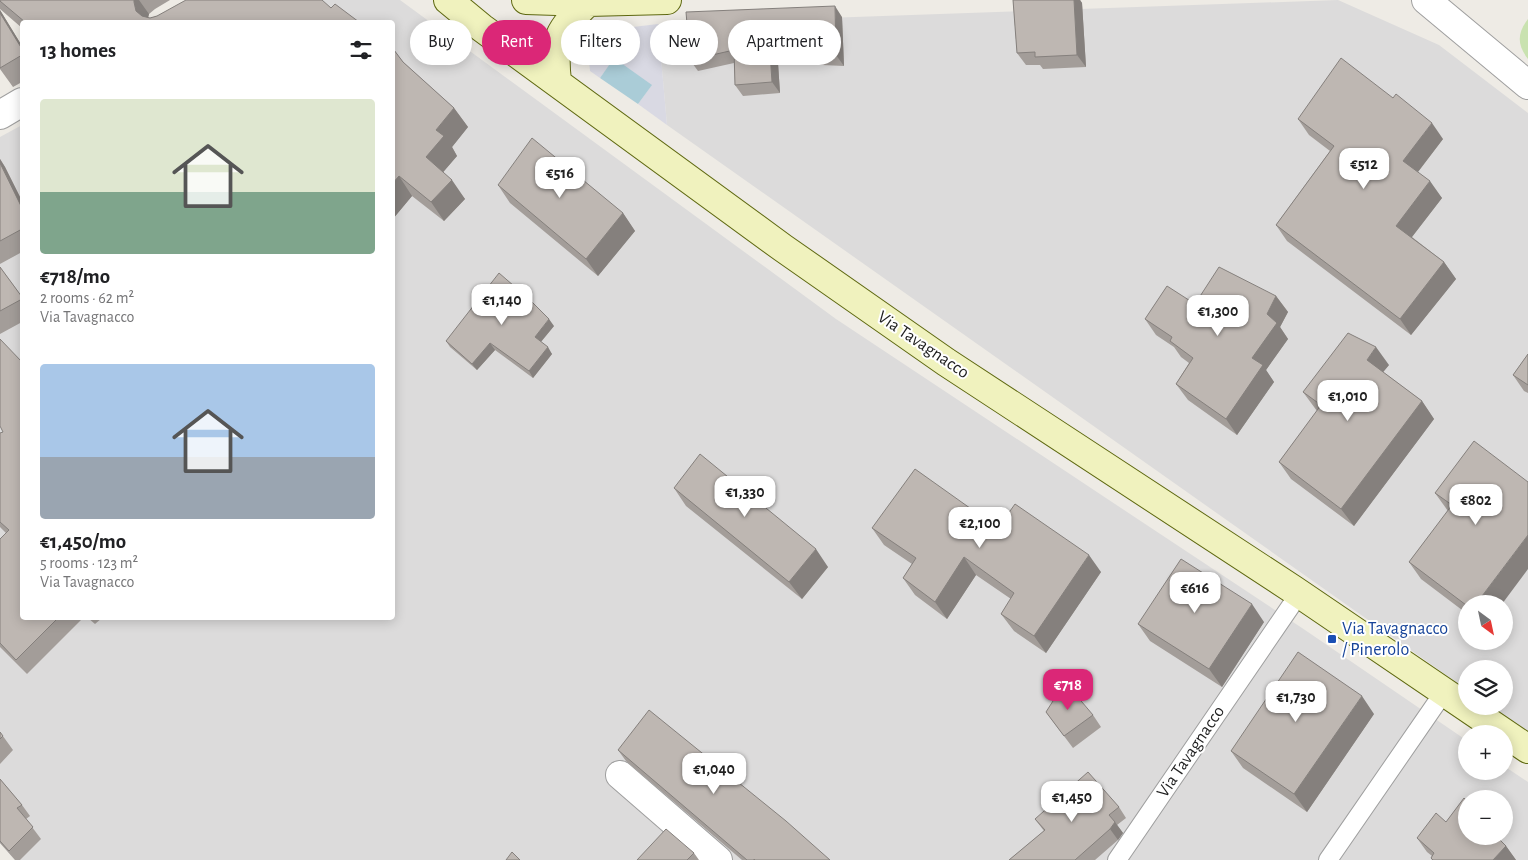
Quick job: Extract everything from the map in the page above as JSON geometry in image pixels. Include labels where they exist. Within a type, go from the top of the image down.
[{"type":"street","name":"Via Tavagnacco","points":[[448,0],[482,28],[783,248],[946,362],[1299,594],[1528,749]]},
{"type":"street","points":[[526,0],[588,2],[667,0]]},
{"type":"street","points":[[1426,0],[1528,85]]},
{"type":"street","points":[[557,81],[554,56],[559,36],[570,20],[588,2]]},
{"type":"street","points":[[0,115],[20,103]]},
{"type":"street","points":[[620,775],[718,860]]},
{"type":"lane","name":"Via Tavagnacco","points":[[1117,860],[1299,594]]},
{"type":"lane","points":[[1328,860],[1444,692]]},
{"type":"shaded area","points":[[254,0],[400,0],[427,20],[410,20],[410,65],[472,65],[472,53],[482,60],[482,65],[489,65],[836,319],[1305,630],[1458,735],[1458,780],[1513,780],[1513,772],[1528,782],[1528,860],[15,860],[0,843],[0,137],[20,126],[20,620],[395,620],[395,20],[215,20]]},
{"type":"shaded area","points":[[1338,0],[1439,45],[1528,113],[1528,732],[1504,715],[1513,715],[1513,660],[1458,660],[1458,683],[667,125],[662,65],[718,65],[718,22],[728,22],[728,65],[841,65],[841,20],[771,20]]},
{"type":"shaded area","points":[[650,25],[650,65],[662,65],[667,125],[638,104],[651,86],[622,65],[640,65],[640,26]]},
{"type":"shaded area","points":[[589,65],[610,65],[600,78],[590,71]]},
{"type":"green space","points":[[1528,19],[1528,59],[1520,44],[1520,34]]},
{"type":"water","points":[[609,65],[624,65],[652,85],[638,104],[600,78]]},
{"type":"building","points":[[134,0],[136,11],[142,16],[150,18],[186,0],[322,0],[331,8],[335,4],[356,20],[23,20],[0,1]]},
{"type":"building","points":[[1013,0],[1074,0],[1077,55],[1035,57],[1035,52],[1017,53]]},
{"type":"building","points":[[835,6],[835,20],[728,20],[728,51],[718,54],[718,20],[687,20],[686,12]]},
{"type":"building","points":[[0,13],[20,46],[20,56],[0,68]]},
{"type":"building","points":[[395,52],[403,62],[454,108],[436,130],[444,136],[426,157],[452,180],[431,202],[399,176],[395,181]]},
{"type":"building","points":[[1341,58],[1393,98],[1396,94],[1432,123],[1403,161],[1430,181],[1396,226],[1444,262],[1400,319],[1276,225],[1334,146],[1298,119]]},
{"type":"building","points":[[734,65],[771,65],[772,82],[735,85]]},
{"type":"building","points":[[532,138],[623,213],[586,259],[498,185]]},
{"type":"building","points":[[0,163],[20,204],[20,230],[0,241]]},
{"type":"building","points":[[0,267],[20,294],[20,300],[0,311]]},
{"type":"building","points":[[1219,267],[1276,296],[1267,314],[1277,323],[1252,358],[1263,365],[1226,419],[1176,384],[1193,358],[1170,341],[1172,337],[1145,319],[1167,286],[1195,304]]},
{"type":"building","points":[[499,273],[515,285],[549,319],[535,337],[548,347],[529,371],[490,343],[472,364],[446,341]]},
{"type":"building","points":[[1348,333],[1376,347],[1367,360],[1422,401],[1341,509],[1279,462],[1321,405],[1303,392]]},
{"type":"building","points":[[0,339],[20,360],[20,620],[56,620],[16,660],[0,643],[0,539],[9,530],[0,522],[0,433],[3,432],[0,426]]},
{"type":"building","points":[[1528,354],[1528,385],[1513,375]]},
{"type":"building","points":[[1474,441],[1528,482],[1528,535],[1483,595],[1458,595],[1458,599],[1409,562],[1452,505],[1435,493]]},
{"type":"building","points":[[700,454],[816,549],[789,582],[674,488]]},
{"type":"building","points":[[915,469],[998,528],[1015,504],[1089,555],[1034,636],[1001,614],[1014,593],[964,557],[935,602],[903,578],[916,558],[872,528]]},
{"type":"building","points":[[1181,559],[1252,604],[1209,669],[1138,624]]},
{"type":"building","points":[[1298,652],[1362,696],[1294,794],[1231,751]]},
{"type":"building","points":[[1065,682],[1093,715],[1064,736],[1046,712]]},
{"type":"building","points":[[649,710],[786,821],[830,860],[747,860],[618,750]]},
{"type":"building","points":[[1088,772],[1119,807],[1109,815],[1115,822],[1110,829],[1075,860],[1009,860],[1045,830],[1035,819]]},
{"type":"building","points":[[0,779],[22,805],[17,808],[33,827],[9,851],[0,841]]},
{"type":"building","points":[[1458,806],[1458,845],[1506,846],[1493,860],[1433,860],[1431,858],[1434,853],[1417,838],[1436,813],[1446,822]]},
{"type":"building","points":[[666,829],[694,853],[687,860],[637,860]]},
{"type":"building","points":[[512,852],[520,860],[506,860]]},
{"type":"place","name":"Via Tavagnacco / Pinerolo","points":[[1332,639]]}]
